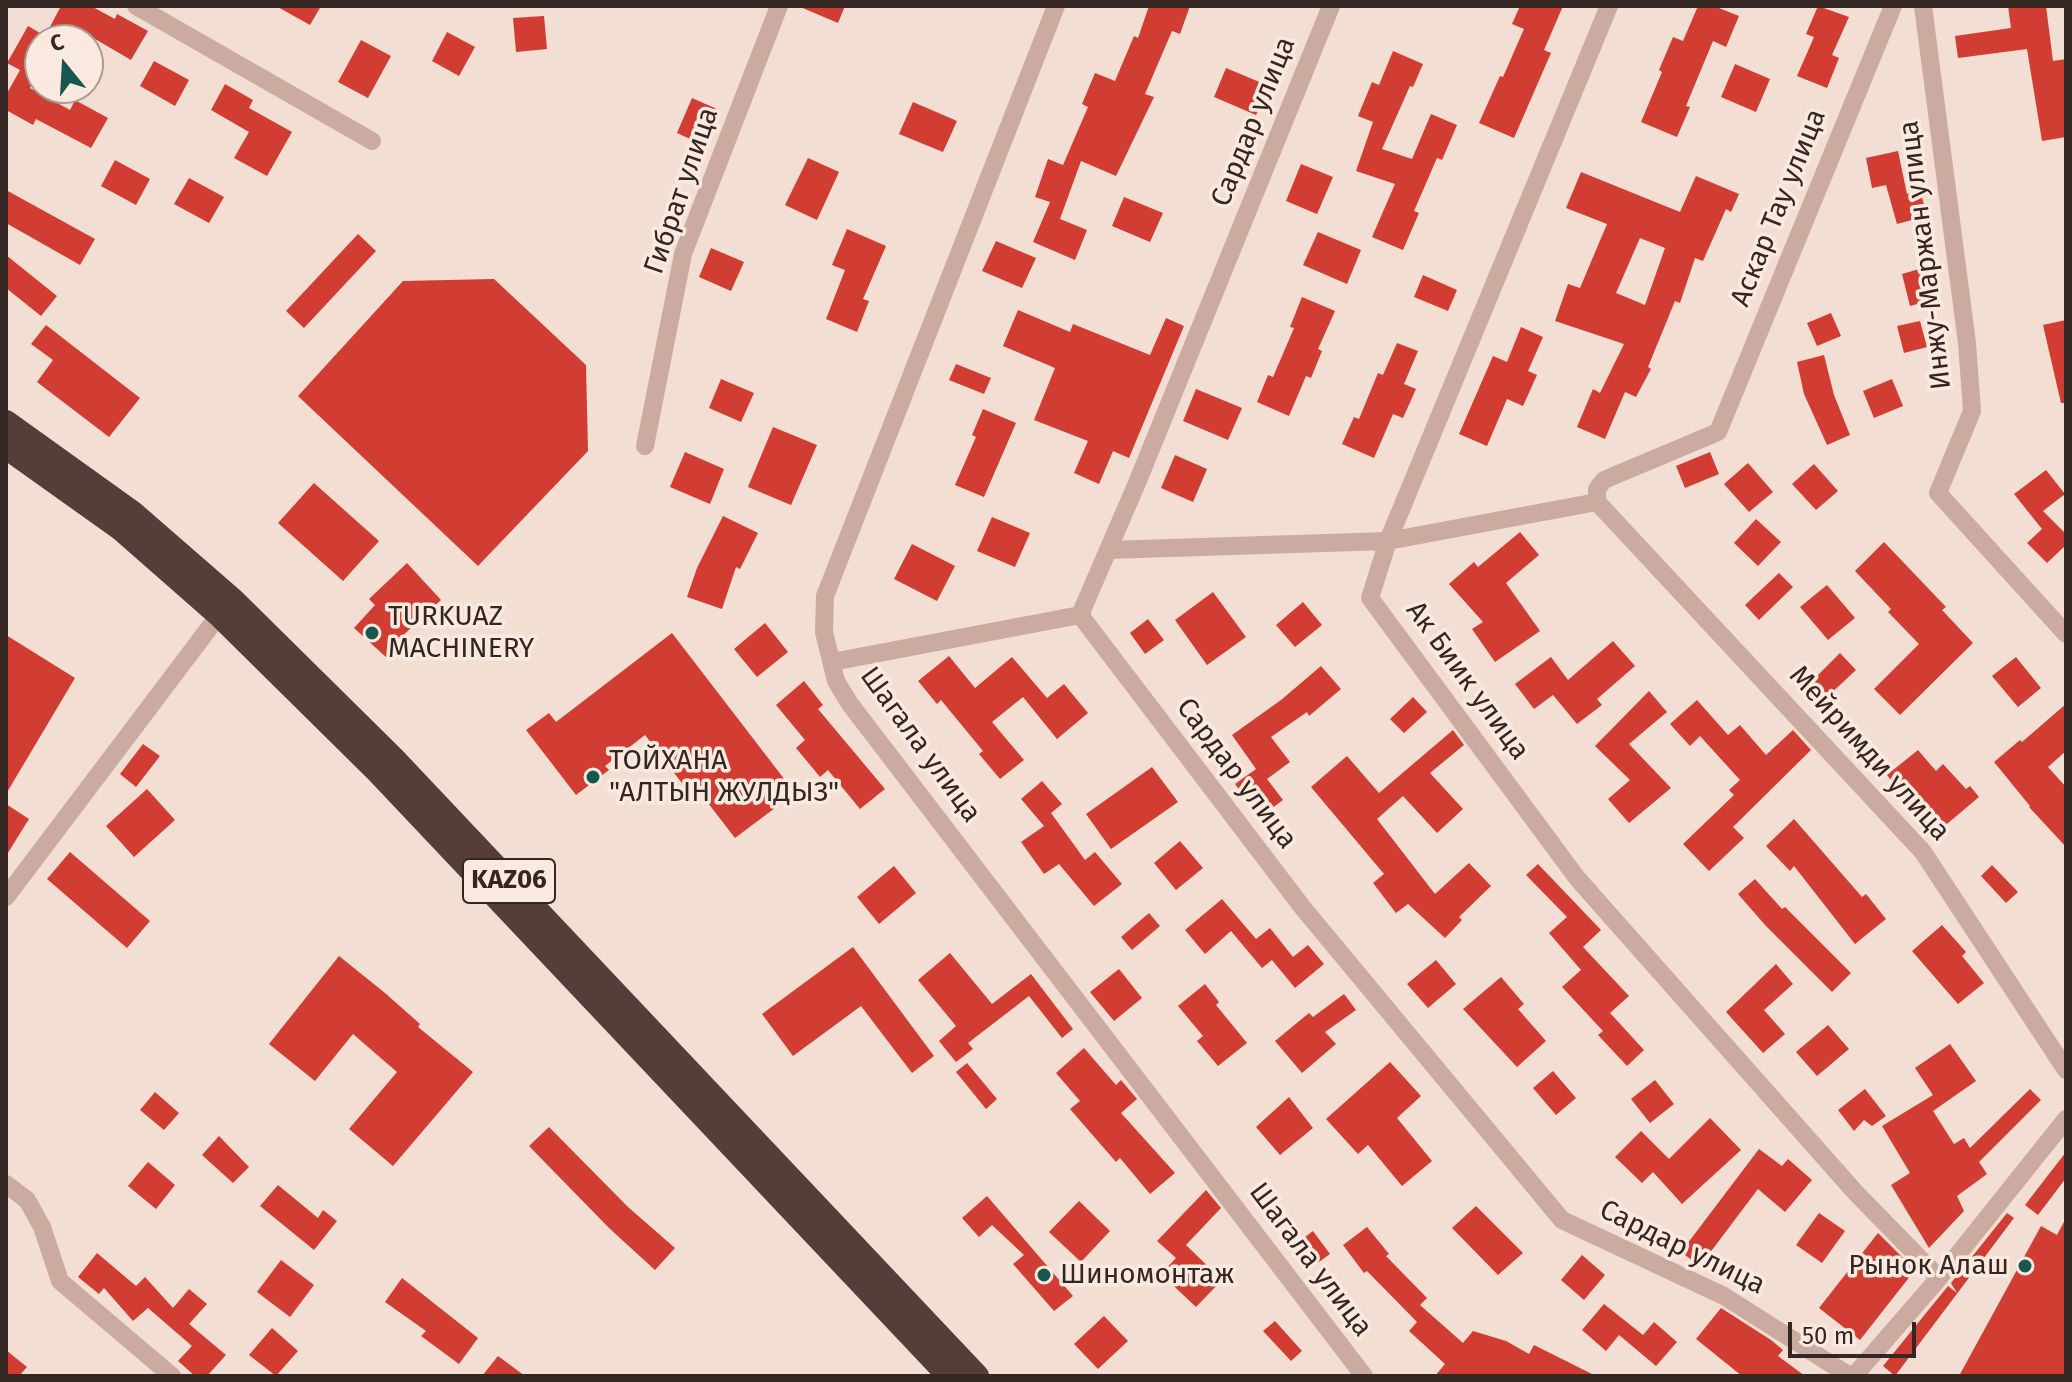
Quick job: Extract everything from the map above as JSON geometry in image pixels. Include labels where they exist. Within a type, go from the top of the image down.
[{"type":"highway","name":"KАZ06","points":[[6,422],[133,513],[233,600],[393,758],[977,1376]]},
{"type":"highway","name":"KАZ06","points":[[6,447],[121,529],[219,615],[378,772],[949,1376]]},
{"type":"street","points":[[136,6],[372,141]]},
{"type":"street","name":"Гибрат улица","points":[[645,446],[683,254],[779,6]]},
{"type":"street","name":"Шагала улица","points":[[1056,6],[825,596],[824,632],[836,681],[850,704],[1364,1376]]},
{"type":"street","name":"Сардар улица","points":[[1331,6],[1080,615],[1303,908],[1562,1220],[1724,1296],[1852,1376]]},
{"type":"street","name":"Ак Биик улица","points":[[1609,6],[1388,541],[1370,598],[1577,878],[1855,1192],[1939,1278]]},
{"type":"street","name":"Аскар Тау улица","points":[[1597,502],[1597,489],[1604,480],[1718,432],[1893,6]]},
{"type":"street","name":"Инжу-Маржан улица","points":[[1923,6],[1967,343],[1972,411],[1938,493],[2066,634]]},
{"type":"street","points":[[1108,550],[1388,541],[1597,502]]},
{"type":"street","name":"Мейримди улица","points":[[1597,502],[1923,852],[2066,1070]]},
{"type":"street","points":[[6,897],[219,615]]},
{"type":"street","points":[[832,662],[1080,615]]},
{"type":"street","points":[[1852,1376],[1939,1278],[2066,1119]]},
{"type":"street","points":[[6,1184],[27,1200],[42,1227],[60,1281],[172,1376]]},
{"type":"building","points":[[61,6],[91,6],[115,19],[117,14],[148,31],[131,60],[104,44],[104,24],[51,24]]},
{"type":"building","points":[[276,6],[321,6],[310,25]]},
{"type":"building","points":[[798,6],[845,6],[838,23]]},
{"type":"building","points":[[1149,6],[1190,6],[1180,34],[1172,31],[1145,94],[1154,97],[1116,176],[1081,161],[1060,219],[1087,230],[1075,260],[1033,242],[1050,202],[1035,197],[1048,159],[1063,165],[1088,107],[1082,104],[1095,73],[1115,81],[1134,36],[1138,38]]},
{"type":"building","points":[[1520,6],[1563,6],[1544,50],[1551,53],[1514,138],[1479,123],[1524,29],[1512,24]]},
{"type":"building","points":[[1698,6],[1714,6],[1739,16],[1726,47],[1713,41],[1686,106],[1690,107],[1677,137],[1641,122],[1673,37],[1683,41]]},
{"type":"building","points":[[1818,6],[1849,17],[1832,55],[1839,58],[1827,88],[1797,76],[1814,37],[1806,34]]},
{"type":"building","points":[[2008,6],[2046,6],[2053,61],[2066,59],[2066,137],[2042,141],[2027,49],[1958,58],[1955,36],[2011,28]]},
{"type":"building","points":[[544,16],[547,49],[516,52],[513,18]]},
{"type":"building","points":[[447,32],[475,47],[459,76],[432,61]]},
{"type":"building","points":[[24,33],[24,104],[59,104],[70,110],[73,104],[82,104],[108,118],[91,148],[36,119],[33,125],[6,110],[6,95],[20,70],[7,63]]},
{"type":"building","points":[[361,40],[391,56],[368,98],[338,82]]},
{"type":"building","points":[[1393,51],[1423,64],[1382,149],[1412,159],[1431,114],[1457,125],[1442,160],[1437,158],[1414,211],[1419,213],[1403,250],[1372,237],[1395,184],[1356,171],[1373,122],[1358,116],[1372,82],[1379,85]]},
{"type":"building","points":[[154,61],[189,80],[175,106],[140,86]]},
{"type":"building","points":[[1735,64],[1770,79],[1756,112],[1721,97]]},
{"type":"building","points":[[1226,68],[1269,86],[1256,115],[1214,97]]},
{"type":"building","points":[[225,84],[253,100],[249,108],[292,132],[267,176],[234,158],[249,132],[211,110]]},
{"type":"building","points":[[692,98],[717,109],[701,144],[677,133]]},
{"type":"building","points":[[913,102],[957,121],[943,152],[899,134]]},
{"type":"building","points":[[1898,151],[1907,194],[1920,190],[1927,216],[1897,224],[1886,185],[1872,188],[1866,158]]},
{"type":"building","points":[[808,158],[839,172],[817,220],[785,205]]},
{"type":"building","points":[[115,160],[150,179],[136,205],[101,186]]},
{"type":"building","points":[[1301,164],[1333,177],[1317,214],[1286,201]]},
{"type":"building","points":[[1581,172],[1680,212],[1696,176],[1739,194],[1731,212],[1726,209],[1703,261],[1695,258],[1680,303],[1675,301],[1648,367],[1651,369],[1636,397],[1625,392],[1605,439],[1577,427],[1593,389],[1600,393],[1624,344],[1555,321],[1568,284],[1580,288],[1607,224],[1566,208]],"holes":[[[1640,238],[1665,248],[1645,305],[1616,293]]]},
{"type":"building","points":[[189,178],[224,197],[209,223],[174,204]]},
{"type":"building","points":[[6,190],[95,239],[80,265],[6,223]]},
{"type":"building","points":[[1124,197],[1163,213],[1150,242],[1112,226]]},
{"type":"building","points":[[847,229],[886,246],[863,299],[869,301],[857,332],[826,319],[845,270],[832,265]]},
{"type":"building","points":[[1318,232],[1361,250],[1347,284],[1303,265]]},
{"type":"building","points":[[358,234],[376,251],[304,328],[286,311]]},
{"type":"building","points":[[996,241],[1036,258],[1022,288],[982,271]]},
{"type":"building","points":[[711,248],[744,262],[731,291],[699,277]]},
{"type":"building","points":[[6,255],[57,296],[41,316],[6,288]]},
{"type":"building","points":[[1923,268],[1932,300],[1910,306],[1902,274]]},
{"type":"building","points":[[1423,275],[1457,290],[1448,311],[1414,297]]},
{"type":"building","points":[[494,279],[586,365],[588,451],[478,566],[298,396],[403,281]]},
{"type":"building","points":[[1302,297],[1335,311],[1318,349],[1322,351],[1311,378],[1306,376],[1289,416],[1257,402],[1268,375],[1273,377],[1294,328],[1290,327]]},
{"type":"building","points":[[1018,310],[1070,332],[1073,324],[1150,355],[1166,318],[1184,326],[1129,458],[1113,451],[1099,484],[1074,473],[1088,441],[1034,420],[1055,368],[1003,346]]},
{"type":"building","points":[[1831,313],[1841,336],[1817,346],[1807,323]]},
{"type":"building","points":[[2066,320],[2066,403],[2061,403],[2043,325]]},
{"type":"building","points":[[1920,321],[1927,347],[1904,353],[1897,326]]},
{"type":"building","points":[[46,325],[140,398],[109,437],[37,382],[53,360],[31,344]]},
{"type":"building","points":[[1521,327],[1543,337],[1528,371],[1537,375],[1523,406],[1507,399],[1487,446],[1459,434],[1493,356],[1507,362]]},
{"type":"building","points":[[1397,343],[1418,351],[1404,384],[1416,389],[1403,418],[1393,414],[1374,458],[1342,444],[1354,417],[1359,419],[1378,373],[1383,375]]},
{"type":"building","points":[[1824,355],[1834,395],[1850,435],[1827,445],[1804,394],[1797,362]]},
{"type":"building","points":[[956,364],[991,378],[984,394],[949,380]]},
{"type":"building","points":[[721,379],[754,393],[741,422],[709,408]]},
{"type":"building","points":[[1892,379],[1903,406],[1874,418],[1863,391]]},
{"type":"building","points":[[1196,389],[1242,408],[1228,440],[1183,421]]},
{"type":"building","points":[[983,409],[1016,423],[984,497],[955,485],[976,437],[972,435]]},
{"type":"building","points":[[773,427],[817,445],[791,505],[748,487]]},
{"type":"building","points":[[685,452],[724,469],[710,504],[670,487]]},
{"type":"building","points":[[1710,452],[1719,474],[1685,488],[1676,466]]},
{"type":"building","points":[[1175,455],[1207,469],[1193,502],[1161,488]]},
{"type":"building","points":[[1748,463],[1773,492],[1749,512],[1724,484]]},
{"type":"building","points":[[1814,464],[1838,491],[1816,510],[1792,484]]},
{"type":"building","points":[[2046,470],[2065,494],[2043,511],[2066,534],[2066,545],[2047,563],[2027,543],[2042,529],[2014,494]]},
{"type":"building","points":[[314,483],[379,541],[343,581],[278,523]]},
{"type":"building","points":[[723,516],[758,533],[740,569],[736,567],[722,609],[687,597],[697,568]]},
{"type":"building","points":[[992,517],[1030,533],[1015,567],[977,551]]},
{"type":"building","points":[[1756,519],[1781,542],[1758,566],[1734,543]]},
{"type":"building","points":[[1520,532],[1539,555],[1506,583],[1540,631],[1495,662],[1472,629],[1483,622],[1449,584],[1474,562],[1478,567]]},
{"type":"building","points":[[1884,542],[1946,607],[1942,610],[1973,643],[1900,715],[1874,689],[1919,644],[1855,571]]},
{"type":"building","points":[[912,544],[955,566],[937,601],[894,579]]},
{"type":"building","points":[[407,563],[441,600],[396,642],[399,645],[387,658],[354,628],[375,605],[369,599]]},
{"type":"building","points":[[1779,573],[1793,587],[1759,620],[1745,605]]},
{"type":"building","points":[[1827,585],[1855,618],[1828,640],[1800,607]]},
{"type":"building","points":[[1213,592],[1246,637],[1207,665],[1175,620]]},
{"type":"building","points":[[1303,602],[1322,625],[1295,647],[1276,625]]},
{"type":"building","points":[[1148,619],[1164,640],[1145,654],[1130,633]]},
{"type":"building","points":[[765,623],[788,652],[757,677],[734,649]]},
{"type":"building","points":[[672,633],[795,793],[735,838],[698,790],[691,795],[645,735],[605,766],[609,770],[576,795],[526,730],[549,713],[556,722]]},
{"type":"building","points":[[6,635],[75,678],[6,794]]},
{"type":"building","points":[[1613,641],[1635,666],[1597,699],[1602,705],[1577,724],[1553,695],[1534,709],[1515,684],[1551,657],[1568,680]]},
{"type":"building","points":[[1840,653],[1856,670],[1825,699],[1810,683]]},
{"type":"building","points":[[949,656],[975,688],[1012,657],[1047,698],[1064,684],[1088,713],[1057,739],[1023,697],[992,722],[1024,760],[1000,779],[979,754],[983,751],[941,700],[937,704],[918,681]]},
{"type":"building","points":[[2016,657],[2041,688],[2018,707],[1992,676]]},
{"type":"building","points":[[1321,666],[1341,689],[1309,716],[1307,712],[1271,737],[1290,762],[1267,779],[1283,800],[1260,817],[1235,784],[1256,769],[1232,735]]},
{"type":"building","points":[[804,681],[823,705],[818,709],[885,789],[860,809],[828,770],[820,777],[796,748],[805,740],[776,705]]},
{"type":"building","points":[[1649,691],[1667,712],[1629,744],[1671,788],[1629,823],[1608,799],[1630,780],[1595,746]]},
{"type":"building","points":[[1413,697],[1427,712],[1404,733],[1390,719]]},
{"type":"building","points":[[1697,700],[1728,735],[1740,725],[1766,755],[1793,730],[1811,750],[1733,827],[1744,838],[1709,871],[1683,844],[1734,795],[1729,790],[1740,780],[1700,736],[1690,746],[1670,724]]},
{"type":"building","points":[[2066,704],[2066,751],[2048,767],[2066,787],[2066,847],[1994,762]]},
{"type":"building","points":[[1453,730],[1464,745],[1430,773],[1463,809],[1437,833],[1403,796],[1377,819],[1435,894],[1469,863],[1491,886],[1459,917],[1462,920],[1445,938],[1408,904],[1396,913],[1373,883],[1384,874],[1311,787],[1347,756],[1379,793]]},
{"type":"building","points":[[143,744],[160,756],[136,787],[120,774]]},
{"type":"building","points":[[1918,750],[1936,771],[1943,764],[1966,789],[1970,786],[1979,797],[1935,834],[1926,823],[1932,817],[1905,787],[1900,791],[1887,775]]},
{"type":"building","points":[[1152,767],[1178,802],[1111,849],[1086,814]]},
{"type":"building","points":[[1042,781],[1062,804],[1051,813],[1085,860],[1095,852],[1122,884],[1094,906],[1059,864],[1044,874],[1021,842],[1044,826],[1021,799]]},
{"type":"building","points":[[147,789],[175,820],[134,857],[106,826]]},
{"type":"building","points":[[6,804],[29,819],[6,856]]},
{"type":"building","points":[[1794,819],[1862,897],[1866,894],[1886,919],[1855,944],[1794,866],[1790,871],[1766,846]]},
{"type":"building","points":[[1180,841],[1203,868],[1176,890],[1154,863]]},
{"type":"building","points":[[70,852],[150,921],[127,948],[47,879]]},
{"type":"building","points":[[1538,864],[1601,930],[1583,947],[1629,996],[1610,1013],[1644,1050],[1627,1066],[1598,1035],[1603,1031],[1562,987],[1581,970],[1549,933],[1567,917],[1526,875]]},
{"type":"building","points":[[1992,865],[2018,892],[2006,903],[1981,876]]},
{"type":"building","points":[[894,866],[916,893],[879,924],[857,897]]},
{"type":"building","points":[[1755,879],[1782,909],[1785,907],[1851,973],[1832,992],[1738,894]]},
{"type":"building","points":[[1222,899],[1256,939],[1270,928],[1293,957],[1308,945],[1324,964],[1295,988],[1272,960],[1262,968],[1231,931],[1205,954],[1185,930]]},
{"type":"building","points":[[1149,913],[1160,926],[1132,950],[1121,937]]},
{"type":"building","points":[[1942,925],[1966,952],[1962,956],[1984,983],[1958,1004],[1912,951]]},
{"type":"building","points":[[853,947],[934,1056],[912,1073],[861,1006],[793,1056],[762,1014]]},
{"type":"building","points":[[950,953],[992,1004],[1031,974],[1073,1029],[1062,1038],[1029,996],[968,1043],[973,1049],[956,1062],[939,1041],[956,1026],[918,980]]},
{"type":"building","points":[[339,956],[473,1072],[393,1166],[349,1129],[397,1072],[353,1034],[315,1081],[269,1044]]},
{"type":"building","points":[[1436,960],[1456,984],[1428,1008],[1407,984]]},
{"type":"building","points":[[1776,964],[1793,984],[1764,1010],[1785,1034],[1763,1053],[1726,1012]]},
{"type":"building","points":[[1119,969],[1142,998],[1114,1021],[1090,992]]},
{"type":"building","points":[[1501,977],[1524,1004],[1518,1009],[1546,1041],[1517,1067],[1463,1009]]},
{"type":"building","points":[[1205,984],[1219,1002],[1216,1005],[1247,1043],[1218,1066],[1197,1041],[1203,1036],[1178,1006]]},
{"type":"building","points":[[1344,994],[1356,1010],[1325,1032],[1336,1044],[1302,1073],[1275,1041],[1309,1013],[1313,1017]]},
{"type":"building","points":[[1828,1025],[1849,1049],[1817,1076],[1796,1052]]},
{"type":"building","points":[[1950,1044],[1976,1081],[1933,1111],[1954,1144],[1964,1138],[1970,1148],[2030,1089],[2041,1100],[1979,1162],[1987,1174],[1957,1196],[1964,1211],[1929,1248],[1891,1185],[1910,1173],[1882,1126],[1933,1095],[1915,1068]]},
{"type":"building","points":[[1084,1048],[1116,1085],[1121,1080],[1137,1099],[1121,1113],[1175,1173],[1150,1194],[1120,1158],[1116,1162],[1070,1109],[1080,1101],[1056,1073]]},
{"type":"building","points":[[1390,1062],[1421,1096],[1397,1118],[1432,1161],[1402,1186],[1368,1145],[1358,1154],[1326,1119]]},
{"type":"building","points":[[967,1063],[997,1099],[986,1109],[956,1072]]},
{"type":"building","points":[[1553,1071],[1576,1098],[1556,1115],[1533,1088]]},
{"type":"building","points":[[1655,1080],[1674,1104],[1650,1123],[1631,1099]]},
{"type":"building","points":[[1865,1089],[1886,1116],[1872,1126],[1864,1120],[1854,1131],[1838,1110]]},
{"type":"building","points":[[155,1092],[179,1113],[164,1130],[140,1110]]},
{"type":"building","points":[[1289,1097],[1313,1128],[1280,1155],[1256,1127]]},
{"type":"building","points":[[1710,1118],[1741,1150],[1682,1204],[1653,1172],[1642,1183],[1615,1157],[1641,1131],[1669,1159]]},
{"type":"building","points":[[549,1127],[628,1207],[675,1248],[655,1270],[529,1146]]},
{"type":"building","points":[[219,1136],[249,1167],[233,1183],[202,1155]]},
{"type":"building","points":[[1759,1149],[1782,1166],[1788,1159],[1812,1180],[1785,1212],[1758,1189],[1700,1266],[1681,1252]]},
{"type":"building","points":[[2066,1152],[2066,1178],[2038,1215],[2025,1205]]},
{"type":"building","points":[[148,1162],[175,1185],[156,1209],[128,1186]]},
{"type":"building","points":[[278,1185],[318,1218],[323,1210],[337,1221],[314,1250],[260,1206]]},
{"type":"building","points":[[1206,1190],[1221,1208],[1186,1245],[1222,1280],[1196,1307],[1161,1274],[1176,1258],[1157,1241]]},
{"type":"building","points":[[987,1196],[1073,1296],[1054,1311],[1013,1264],[1024,1255],[992,1225],[979,1237],[962,1218]]},
{"type":"building","points":[[1079,1201],[1110,1231],[1081,1262],[1049,1232]]},
{"type":"building","points":[[1476,1206],[1523,1253],[1498,1275],[1452,1228]]},
{"type":"building","points":[[1819,1213],[1845,1231],[1822,1263],[1796,1245]]},
{"type":"building","points":[[2007,1213],[2014,1218],[1895,1376],[1883,1366],[1948,1286],[1957,1293],[1951,1283]]},
{"type":"building","points":[[2066,1218],[2066,1376],[1959,1376],[2041,1226],[2057,1235]]},
{"type":"building","points":[[1367,1227],[1389,1254],[1386,1256],[1427,1298],[1420,1305],[1463,1343],[1473,1331],[1506,1341],[1529,1354],[1534,1345],[1596,1376],[1435,1376],[1445,1364],[1409,1331],[1417,1322],[1367,1271],[1364,1273],[1343,1245]]},
{"type":"building","points":[[1313,1231],[1330,1254],[1312,1267],[1296,1244]]},
{"type":"building","points":[[1878,1233],[1915,1270],[1860,1340],[1819,1308]]},
{"type":"building","points":[[97,1253],[136,1286],[145,1277],[173,1308],[189,1289],[207,1304],[189,1324],[226,1355],[207,1376],[195,1376],[178,1361],[192,1346],[148,1308],[133,1321],[104,1288],[99,1294],[78,1277]]},
{"type":"building","points":[[1582,1255],[1605,1275],[1584,1300],[1561,1280]]},
{"type":"building","points":[[281,1260],[314,1285],[290,1317],[257,1292]]},
{"type":"building","points":[[402,1278],[478,1338],[459,1364],[421,1336],[426,1331],[385,1302]]},
{"type":"building","points":[[1604,1304],[1643,1335],[1654,1322],[1677,1342],[1656,1366],[1619,1335],[1606,1351],[1582,1330]]},
{"type":"building","points":[[1721,1308],[1771,1340],[1783,1350],[1778,1356],[1805,1376],[1742,1376],[1696,1339]]},
{"type":"building","points":[[1104,1316],[1128,1341],[1098,1369],[1074,1344]]},
{"type":"building","points":[[1275,1321],[1302,1351],[1291,1361],[1263,1331]]},
{"type":"building","points":[[272,1328],[298,1351],[276,1376],[249,1355]]},
{"type":"building","points":[[6,1350],[27,1367],[19,1376],[6,1376]]},
{"type":"building","points":[[498,1356],[525,1376],[482,1376]]},
{"type":"place","name":"TURKUAZ MACHINERY","points":[[372,633]]},
{"type":"place","name":"ТОЙХАНА \"АЛТЫН ЖУЛДЫЗ\"","points":[[593,777]]},
{"type":"place","name":"Рынок Алаш","points":[[2025,1266]]},
{"type":"place","name":"Шиномонтаж","points":[[1044,1275]]}]
